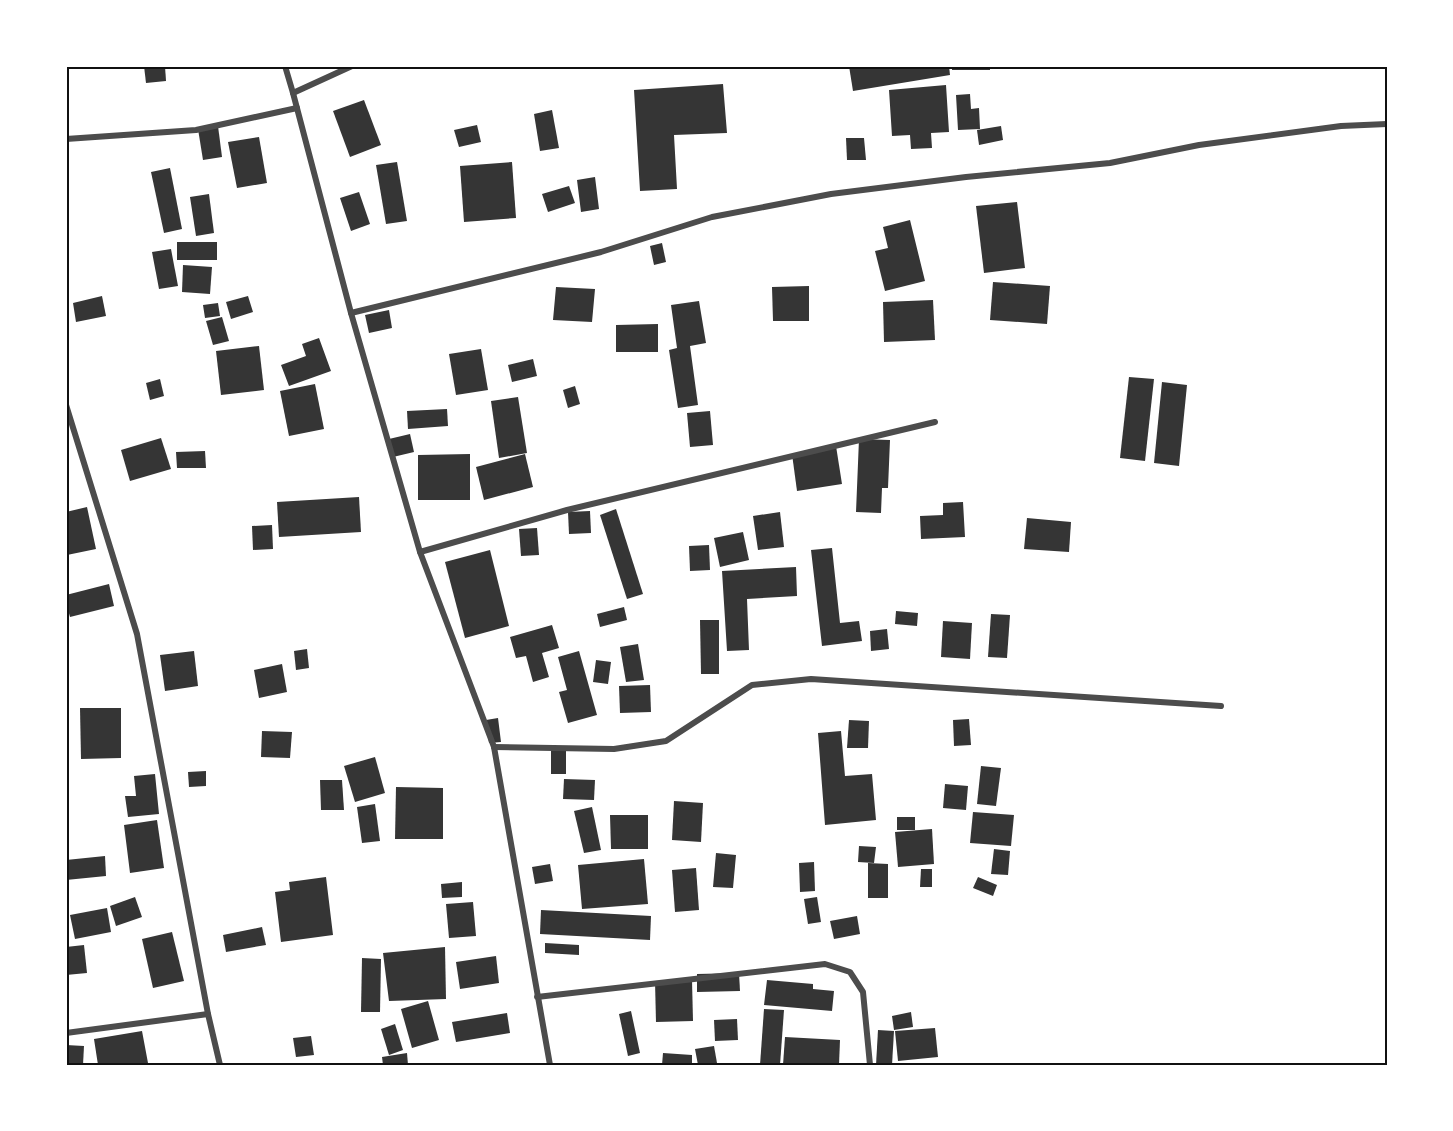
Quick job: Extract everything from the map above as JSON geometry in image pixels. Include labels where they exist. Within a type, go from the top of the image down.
[{"type":"street","points":[[285,66],[351,313],[420,552],[494,747],[550,1065]]},
{"type":"street","points":[[293,93],[352,66]]},
{"type":"street","points":[[66,139],[196,130],[297,108]]},
{"type":"street","points":[[351,313],[601,252],[712,218],[831,194],[966,177],[1110,163],[1199,145],[1341,126],[1387,124]]},
{"type":"street","points":[[66,405],[137,634],[208,1014],[220,1065]]},
{"type":"street","points":[[420,552],[567,510],[935,422]]},
{"type":"street","points":[[494,747],[614,749],[666,741],[752,685],[811,679],[1221,706]]},
{"type":"street","points":[[537,997],[825,964],[850,972],[863,992],[870,1065]]},
{"type":"street","points":[[66,1033],[208,1014]]},
{"type":"building","points":[[144,66],[165,66],[166,81],[146,83]]},
{"type":"building","points":[[849,66],[949,66],[950,75],[853,91]]},
{"type":"building","points":[[952,66],[990,66],[990,70],[952,70]]},
{"type":"building","points":[[723,84],[727,133],[674,135],[677,189],[640,191],[634,90]]},
{"type":"building","points":[[946,85],[949,132],[931,133],[932,148],[911,149],[910,135],[892,136],[889,90]]},
{"type":"building","points":[[970,94],[971,109],[979,108],[980,129],[958,130],[956,95]]},
{"type":"building","points":[[364,100],[381,145],[350,157],[333,111]]},
{"type":"building","points":[[552,110],[559,148],[540,151],[534,114]]},
{"type":"building","points":[[477,125],[481,142],[459,147],[454,130]]},
{"type":"building","points":[[218,126],[222,157],[203,160],[198,129]]},
{"type":"building","points":[[1001,126],[1003,140],[979,145],[977,130]]},
{"type":"building","points":[[259,137],[267,183],[237,188],[228,142]]},
{"type":"building","points":[[846,138],[864,138],[866,160],[847,160]]},
{"type":"building","points":[[397,162],[407,221],[386,224],[376,165]]},
{"type":"building","points":[[512,162],[516,218],[464,222],[460,166]]},
{"type":"building","points":[[170,168],[182,229],[164,233],[151,172]]},
{"type":"building","points":[[595,177],[599,209],[581,212],[577,180]]},
{"type":"building","points":[[569,186],[575,203],[548,212],[542,194]]},
{"type":"building","points":[[359,192],[370,224],[351,231],[340,198]]},
{"type":"building","points":[[209,194],[214,233],[196,236],[190,197]]},
{"type":"building","points":[[1017,202],[1025,268],[984,273],[976,206]]},
{"type":"building","points":[[910,220],[925,281],[885,291],[875,251],[888,248],[883,227]]},
{"type":"building","points":[[177,242],[217,242],[217,260],[177,260]]},
{"type":"building","points":[[662,243],[666,262],[654,265],[650,246]]},
{"type":"building","points":[[171,249],[178,286],[159,289],[152,252]]},
{"type":"building","points":[[183,265],[212,267],[210,294],[182,292]]},
{"type":"building","points":[[993,282],[1050,286],[1047,324],[990,320]]},
{"type":"building","points":[[809,286],[809,321],[773,321],[772,287]]},
{"type":"building","points":[[556,287],[595,289],[592,322],[553,320]]},
{"type":"building","points":[[102,296],[106,316],[76,322],[73,303]]},
{"type":"building","points":[[248,296],[253,312],[231,319],[226,302]]},
{"type":"building","points":[[933,300],[935,340],[884,342],[883,302]]},
{"type":"building","points":[[699,301],[706,343],[690,346],[698,405],[678,408],[669,350],[677,348],[671,305]]},
{"type":"building","points":[[218,303],[220,316],[205,318],[203,305]]},
{"type":"building","points":[[389,310],[392,328],[369,333],[365,315]]},
{"type":"building","points":[[222,317],[229,341],[213,345],[206,321]]},
{"type":"building","points":[[658,324],[658,352],[616,352],[616,325]]},
{"type":"building","points":[[319,338],[331,371],[289,386],[281,365],[306,356],[302,344]]},
{"type":"building","points":[[259,346],[264,390],[221,395],[216,351]]},
{"type":"building","points":[[481,349],[488,390],[456,395],[449,354]]},
{"type":"building","points":[[533,359],[537,376],[512,382],[508,365]]},
{"type":"building","points":[[1129,377],[1154,379],[1145,461],[1120,458]]},
{"type":"building","points":[[160,379],[164,396],[150,400],[146,383]]},
{"type":"building","points":[[1162,382],[1187,385],[1179,466],[1154,463]]},
{"type":"building","points":[[315,384],[324,429],[289,436],[280,391]]},
{"type":"building","points":[[575,386],[580,404],[568,408],[563,390]]},
{"type":"building","points":[[518,397],[527,453],[499,458],[491,401]]},
{"type":"building","points":[[447,409],[448,426],[408,429],[407,411]]},
{"type":"building","points":[[710,411],[713,445],[690,447],[687,413]]},
{"type":"building","points":[[410,434],[414,452],[393,457],[389,439]]},
{"type":"building","points":[[161,438],[171,469],[130,481],[121,450]]},
{"type":"building","points":[[859,439],[890,440],[888,488],[882,488],[881,513],[856,512]]},
{"type":"building","points":[[836,446],[842,484],[797,491],[792,454]]},
{"type":"building","points":[[205,451],[206,468],[177,468],[176,452]]},
{"type":"building","points":[[470,454],[470,500],[418,500],[418,455]]},
{"type":"building","points":[[525,454],[533,487],[484,500],[476,467]]},
{"type":"building","points":[[359,497],[361,532],[279,537],[277,502]]},
{"type":"building","points":[[963,502],[965,537],[921,539],[920,516],[943,515],[943,503]]},
{"type":"building","points":[[87,507],[96,549],[67,555],[66,512]]},
{"type":"building","points":[[616,509],[643,594],[627,599],[600,515]]},
{"type":"building","points":[[590,511],[591,533],[569,534],[568,512]]},
{"type":"building","points":[[780,512],[784,547],[758,550],[753,516]]},
{"type":"building","points":[[1027,518],[1071,522],[1069,552],[1024,549]]},
{"type":"building","points":[[272,525],[273,549],[253,550],[252,526]]},
{"type":"building","points":[[537,528],[539,555],[521,556],[519,529]]},
{"type":"building","points":[[743,532],[749,560],[720,567],[714,538]]},
{"type":"building","points":[[709,545],[710,570],[690,571],[689,546]]},
{"type":"building","points":[[832,548],[840,623],[859,621],[862,641],[822,646],[811,550]]},
{"type":"building","points":[[490,550],[509,626],[465,638],[445,562]]},
{"type":"building","points":[[796,567],[797,596],[747,599],[749,650],[727,651],[722,571]]},
{"type":"building","points":[[109,584],[114,606],[70,617],[66,595]]},
{"type":"building","points":[[624,607],[627,620],[600,627],[597,614]]},
{"type":"building","points":[[896,611],[918,613],[917,626],[895,624]]},
{"type":"building","points":[[991,614],[1010,615],[1007,658],[988,657]]},
{"type":"building","points":[[700,620],[719,620],[719,674],[701,674]]},
{"type":"building","points":[[943,621],[972,623],[970,659],[941,657]]},
{"type":"building","points":[[552,625],[559,648],[542,653],[549,677],[533,682],[526,656],[516,658],[510,637]]},
{"type":"building","points":[[887,629],[889,649],[871,651],[870,631]]},
{"type":"building","points":[[638,644],[644,680],[626,682],[620,647]]},
{"type":"building","points":[[307,649],[309,668],[296,670],[294,651]]},
{"type":"building","points":[[194,651],[198,686],[165,691],[160,655]]},
{"type":"building","points":[[579,651],[597,715],[568,723],[559,692],[567,690],[558,657]]},
{"type":"building","points":[[596,660],[611,662],[608,684],[593,682]]},
{"type":"building","points":[[282,664],[287,692],[259,698],[254,670]]},
{"type":"building","points":[[650,685],[651,712],[620,713],[619,686]]},
{"type":"building","points":[[80,708],[121,708],[121,758],[81,759]]},
{"type":"building","points":[[498,718],[501,742],[489,743],[486,720]]},
{"type":"building","points":[[969,719],[971,745],[954,746],[953,720]]},
{"type":"building","points":[[849,720],[869,721],[868,748],[847,748]]},
{"type":"building","points":[[262,731],[292,732],[290,758],[261,757]]},
{"type":"building","points":[[841,731],[845,776],[872,774],[876,820],[825,825],[818,733]]},
{"type":"building","points":[[551,750],[566,750],[566,774],[551,774]]},
{"type":"building","points":[[375,757],[385,793],[355,802],[344,766]]},
{"type":"building","points":[[981,766],[1001,768],[996,806],[977,804]]},
{"type":"building","points":[[206,771],[206,786],[189,787],[188,772]]},
{"type":"building","points":[[155,774],[159,814],[128,817],[125,796],[136,796],[134,776]]},
{"type":"building","points":[[564,779],[595,780],[594,800],[563,799]]},
{"type":"building","points":[[320,780],[342,780],[344,810],[321,810]]},
{"type":"building","points":[[945,784],[968,786],[966,810],[943,808]]},
{"type":"building","points":[[396,787],[443,788],[443,839],[395,839]]},
{"type":"building","points":[[674,801],[703,803],[701,842],[672,840]]},
{"type":"building","points":[[375,804],[380,841],[362,843],[357,807]]},
{"type":"building","points":[[592,807],[601,850],[584,853],[574,811]]},
{"type":"building","points":[[973,812],[1014,815],[1011,846],[970,843]]},
{"type":"building","points":[[610,815],[648,815],[648,849],[611,849]]},
{"type":"building","points":[[897,817],[915,817],[915,830],[897,830]]},
{"type":"building","points":[[157,820],[164,868],[130,873],[124,825]]},
{"type":"building","points":[[932,829],[934,864],[898,867],[895,832]]},
{"type":"building","points":[[859,846],[876,847],[874,863],[858,862]]},
{"type":"building","points":[[994,849],[1010,851],[1008,875],[991,874]]},
{"type":"building","points":[[716,853],[736,855],[733,888],[713,887]]},
{"type":"building","points":[[105,856],[106,876],[66,880],[66,860]]},
{"type":"building","points":[[644,859],[648,904],[582,909],[578,865]]},
{"type":"building","points":[[814,862],[815,891],[800,892],[799,863]]},
{"type":"building","points":[[868,863],[888,864],[888,898],[868,898]]},
{"type":"building","points":[[550,864],[553,881],[535,884],[532,867]]},
{"type":"building","points":[[696,868],[699,910],[675,912],[672,870]]},
{"type":"building","points":[[921,869],[932,869],[932,887],[920,887]]},
{"type":"building","points":[[326,877],[333,935],[281,942],[275,892],[290,890],[289,882]]},
{"type":"building","points":[[978,877],[997,885],[993,896],[973,888]]},
{"type":"building","points":[[462,882],[462,897],[442,898],[441,884]]},
{"type":"building","points":[[135,897],[142,917],[116,926],[110,906]]},
{"type":"building","points":[[817,897],[821,922],[808,924],[804,899]]},
{"type":"building","points":[[473,902],[476,936],[449,938],[446,904]]},
{"type":"building","points":[[107,908],[111,932],[75,939],[70,915]]},
{"type":"building","points":[[541,910],[651,916],[650,940],[540,934]]},
{"type":"building","points":[[857,916],[860,934],[834,939],[830,921]]},
{"type":"building","points":[[262,927],[266,945],[226,952],[223,935]]},
{"type":"building","points":[[172,932],[184,981],[153,988],[142,939]]},
{"type":"building","points":[[545,943],[579,945],[579,955],[545,953]]},
{"type":"building","points":[[84,945],[87,973],[66,975],[66,947]]},
{"type":"building","points":[[445,947],[446,999],[389,1001],[383,953]]},
{"type":"building","points":[[496,956],[499,983],[460,989],[456,962]]},
{"type":"building","points":[[362,958],[381,959],[380,1012],[361,1012]]},
{"type":"building","points":[[739,973],[740,991],[697,992],[697,974]]},
{"type":"building","points":[[692,980],[693,1021],[656,1022],[655,981]]},
{"type":"building","points":[[767,980],[813,984],[813,989],[834,991],[832,1011],[764,1005]]},
{"type":"building","points":[[428,1001],[439,1040],[412,1048],[401,1009]]},
{"type":"building","points":[[764,1009],[784,1010],[780,1065],[760,1065]]},
{"type":"building","points":[[631,1011],[640,1053],[628,1056],[619,1014]]},
{"type":"building","points":[[911,1012],[913,1027],[894,1030],[892,1016]]},
{"type":"building","points":[[507,1013],[510,1033],[456,1042],[452,1022]]},
{"type":"building","points":[[737,1019],[738,1040],[715,1041],[714,1020]]},
{"type":"building","points":[[395,1024],[403,1050],[389,1055],[381,1029]]},
{"type":"building","points":[[935,1028],[938,1057],[898,1061],[895,1031]]},
{"type":"building","points":[[878,1030],[894,1031],[892,1065],[876,1065]]},
{"type":"building","points":[[142,1031],[148,1063],[98,1065],[94,1039]]},
{"type":"building","points":[[311,1036],[314,1055],[296,1057],[293,1038]]},
{"type":"building","points":[[785,1037],[840,1040],[839,1065],[783,1065]]},
{"type":"building","points":[[66,1045],[84,1046],[83,1065],[66,1065]]},
{"type":"building","points":[[714,1046],[717,1063],[698,1065],[695,1049]]},
{"type":"building","points":[[407,1053],[408,1065],[383,1065],[382,1057]]},
{"type":"building","points":[[663,1053],[692,1055],[692,1065],[662,1065]]}]
